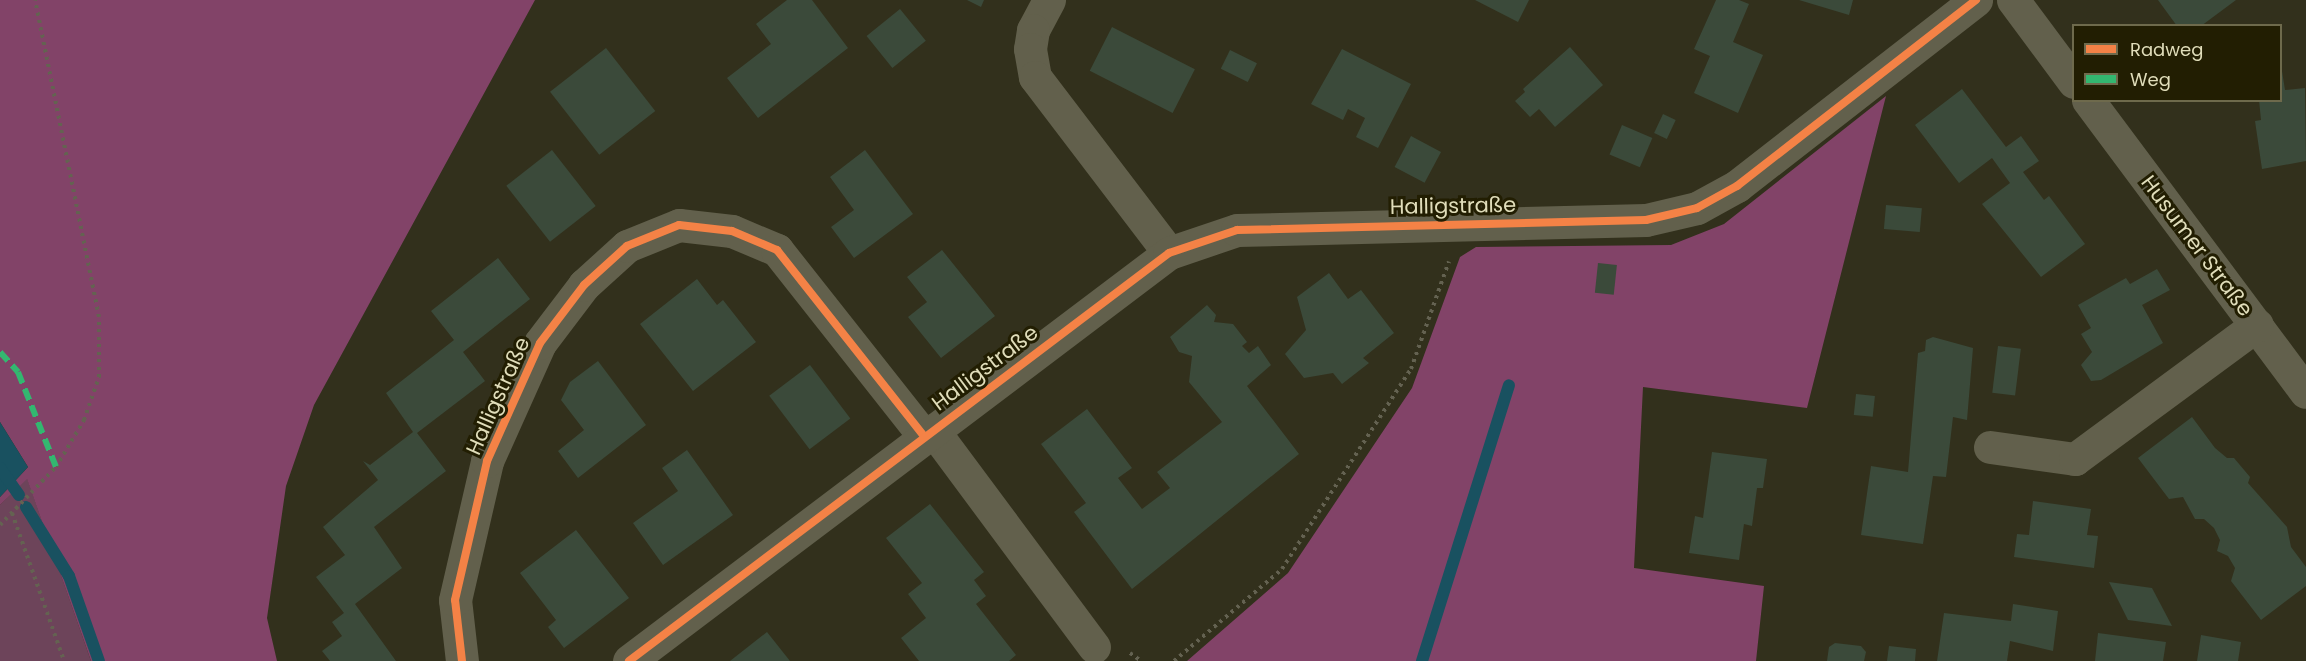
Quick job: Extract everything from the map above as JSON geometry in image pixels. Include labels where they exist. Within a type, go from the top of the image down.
[{"type":"street","points":[[1049,0],[1033,30],[1029,49],[1035,77],[1169,253]]},
{"type":"street","name":"Halligstraße","points":[[628,661],[1169,253],[1237,230],[1646,220],[1696,208],[1737,186],[1976,0]]},
{"type":"street","points":[[2013,0],[2072,81]]},
{"type":"street","name":"Husumer Straße","points":[[2090,102],[2306,392]]},
{"type":"street","name":"Halligstraße","points":[[462,661],[455,600],[487,461],[540,342],[584,285],[627,246],[679,225],[732,231],[777,250],[929,433],[1094,647]]},
{"type":"street","points":[[1990,447],[2075,459],[2257,325]]},
{"type":"path","points":[[0,525],[56,467],[84,420],[99,377],[99,317],[35,0]]},
{"type":"path","points":[[1174,661],[1282,569],[1411,369],[1462,224]]},
{"type":"path","points":[[12,513],[64,661]]},
{"type":"shaded area","points":[[0,0],[535,0],[314,405],[286,486],[267,618],[277,661],[91,661],[27,479],[0,505],[0,497],[28,467],[0,422]]},
{"type":"shaded area","points":[[1886,96],[1807,408],[1643,387],[1634,568],[1764,586],[1756,661],[1187,661],[1288,573],[1412,388],[1460,257],[1476,247],[1671,245],[1724,224]]},
{"type":"shaded area","points":[[27,478],[91,661],[0,661],[0,505]]},
{"type":"water","points":[[0,422],[28,467],[0,497]]},
{"type":"building","points":[[787,0],[812,0],[848,48],[758,118],[727,78],[771,44],[756,24]]},
{"type":"building","points":[[967,0],[984,0],[981,7]]},
{"type":"building","points":[[1475,0],[1529,0],[1518,22]]},
{"type":"building","points":[[1716,0],[1739,0],[1749,4],[1733,42],[1763,55],[1738,113],[1694,93],[1710,56],[1694,49]]},
{"type":"building","points":[[1799,0],[1853,0],[1849,15]]},
{"type":"building","points":[[2158,0],[2236,0],[2204,24],[2176,24]]},
{"type":"building","points":[[900,9],[926,41],[892,68],[867,36]]},
{"type":"building","points":[[1112,27],[1195,69],[1173,113],[1090,71]]},
{"type":"building","points":[[1570,47],[1603,85],[1555,127],[1539,109],[1530,117],[1515,101],[1525,92],[1523,89]]},
{"type":"building","points":[[606,48],[655,111],[599,155],[550,92]]},
{"type":"building","points":[[1342,49],[1411,84],[1378,148],[1356,137],[1365,118],[1348,109],[1343,120],[1311,104]]},
{"type":"building","points":[[1230,50],[1257,63],[1248,82],[1221,69]]},
{"type":"building","points":[[2282,71],[2285,90],[2305,88],[2306,161],[2262,169],[2255,121],[2261,120],[2259,102],[2282,102]]},
{"type":"building","points":[[1962,89],[2006,147],[2021,136],[2039,161],[2023,172],[2044,200],[2049,196],[2085,244],[2041,277],[1982,204],[2010,183],[1992,158],[1959,183],[1915,125]]},
{"type":"building","points":[[1663,114],[1676,120],[1667,139],[1654,133]]},
{"type":"building","points":[[1622,125],[1652,138],[1640,167],[1609,154]]},
{"type":"building","points":[[1411,136],[1441,152],[1425,183],[1395,167]]},
{"type":"building","points":[[552,150],[596,206],[550,242],[506,186]]},
{"type":"building","points":[[865,150],[913,214],[854,258],[831,227],[854,210],[830,177]]},
{"type":"building","points":[[1886,205],[1922,208],[1920,232],[1884,229]]},
{"type":"building","points":[[942,250],[995,316],[941,358],[908,317],[927,302],[907,277]]},
{"type":"building","points":[[498,258],[530,299],[463,352],[485,381],[417,433],[446,471],[374,527],[402,568],[355,604],[396,661],[330,661],[322,651],[342,636],[332,622],[344,613],[316,577],[345,555],[323,527],[378,480],[363,461],[370,465],[413,432],[386,393],[454,340],[431,311]]},
{"type":"building","points":[[1598,263],[1617,265],[1614,295],[1595,293]]},
{"type":"building","points":[[2157,269],[2170,290],[2142,305],[2163,343],[2101,380],[2091,381],[2081,365],[2092,352],[2081,334],[2091,328],[2078,305],[2126,278],[2130,284]]},
{"type":"building","points":[[1329,273],[1348,299],[1361,290],[1394,333],[1363,358],[1369,363],[1342,384],[1333,373],[1304,378],[1285,354],[1306,330],[1297,297]]},
{"type":"building","points":[[697,279],[717,305],[723,300],[756,342],[693,391],[640,324]]},
{"type":"building","points":[[1207,305],[1216,315],[1214,322],[1233,324],[1247,342],[1242,346],[1249,353],[1258,346],[1271,365],[1247,386],[1299,454],[1132,589],[1074,512],[1086,503],[1041,444],[1087,409],[1132,468],[1118,478],[1142,509],[1170,488],[1157,472],[1222,422],[1189,382],[1192,356],[1179,352],[1170,337]]},
{"type":"building","points":[[1933,337],[1973,348],[1967,420],[1953,417],[1946,477],[1933,476],[1923,544],[1861,535],[1871,466],[1908,472],[1918,353],[1925,351],[1926,340]]},
{"type":"building","points":[[1998,346],[2021,349],[2015,395],[1992,393]]},
{"type":"building","points":[[598,361],[646,425],[578,478],[558,451],[584,430],[561,400],[570,382]]},
{"type":"building","points":[[810,365],[850,419],[810,449],[769,396]]},
{"type":"building","points":[[1856,394],[1875,396],[1873,417],[1854,415]]},
{"type":"building","points":[[2192,417],[2215,448],[2227,458],[2234,458],[2250,477],[2248,483],[2287,527],[2291,547],[2306,567],[2306,586],[2261,620],[2231,581],[2235,568],[2228,556],[2217,551],[2220,540],[2214,528],[2204,519],[2195,519],[2183,497],[2169,499],[2138,458]]},
{"type":"building","points":[[687,450],[733,515],[663,565],[633,523],[678,491],[662,468]]},
{"type":"building","points":[[1712,452],[1767,459],[1763,488],[1757,488],[1752,526],[1744,524],[1739,560],[1689,553],[1695,516],[1703,518]]},
{"type":"building","points":[[2033,501],[2091,509],[2087,535],[2098,536],[2094,568],[2014,557],[2017,534],[2029,535]]},
{"type":"building","points":[[930,504],[984,572],[974,580],[986,596],[976,604],[1016,655],[1009,661],[919,661],[901,638],[926,618],[908,594],[922,583],[886,538]]},
{"type":"building","points":[[576,530],[629,598],[564,648],[548,627],[556,620],[520,573]]},
{"type":"building","points":[[2109,582],[2152,588],[2172,626],[2128,620]]},
{"type":"building","points":[[2013,604],[2058,611],[2053,651],[2010,641],[2007,661],[1937,661],[1944,613],[2011,621]]},
{"type":"building","points":[[767,632],[790,661],[730,661]]},
{"type":"building","points":[[2098,633],[2166,642],[2163,661],[2095,661]]},
{"type":"building","points":[[2201,635],[2241,642],[2238,661],[2197,661]]},
{"type":"building","points":[[1835,643],[1861,646],[1866,652],[1864,661],[1827,661],[1829,647]]},
{"type":"building","points":[[1889,646],[1916,649],[1915,661],[1887,661]]},
{"type":"waterway","points":[[1422,661],[1509,385]]},
{"type":"waterway","points":[[0,468],[19,495]]},
{"type":"waterway","points":[[26,507],[69,576],[99,661]]},
{"type":"marked path","points":[[0,352],[18,372],[56,467]]},
{"type":"cycle path","points":[[629,661],[1169,253],[1237,230],[1646,220],[1697,208],[1737,186],[1976,0]]},
{"type":"cycle path","points":[[462,661],[455,600],[487,461],[540,343],[584,285],[627,246],[679,225],[732,231],[777,250],[924,436]]}]
